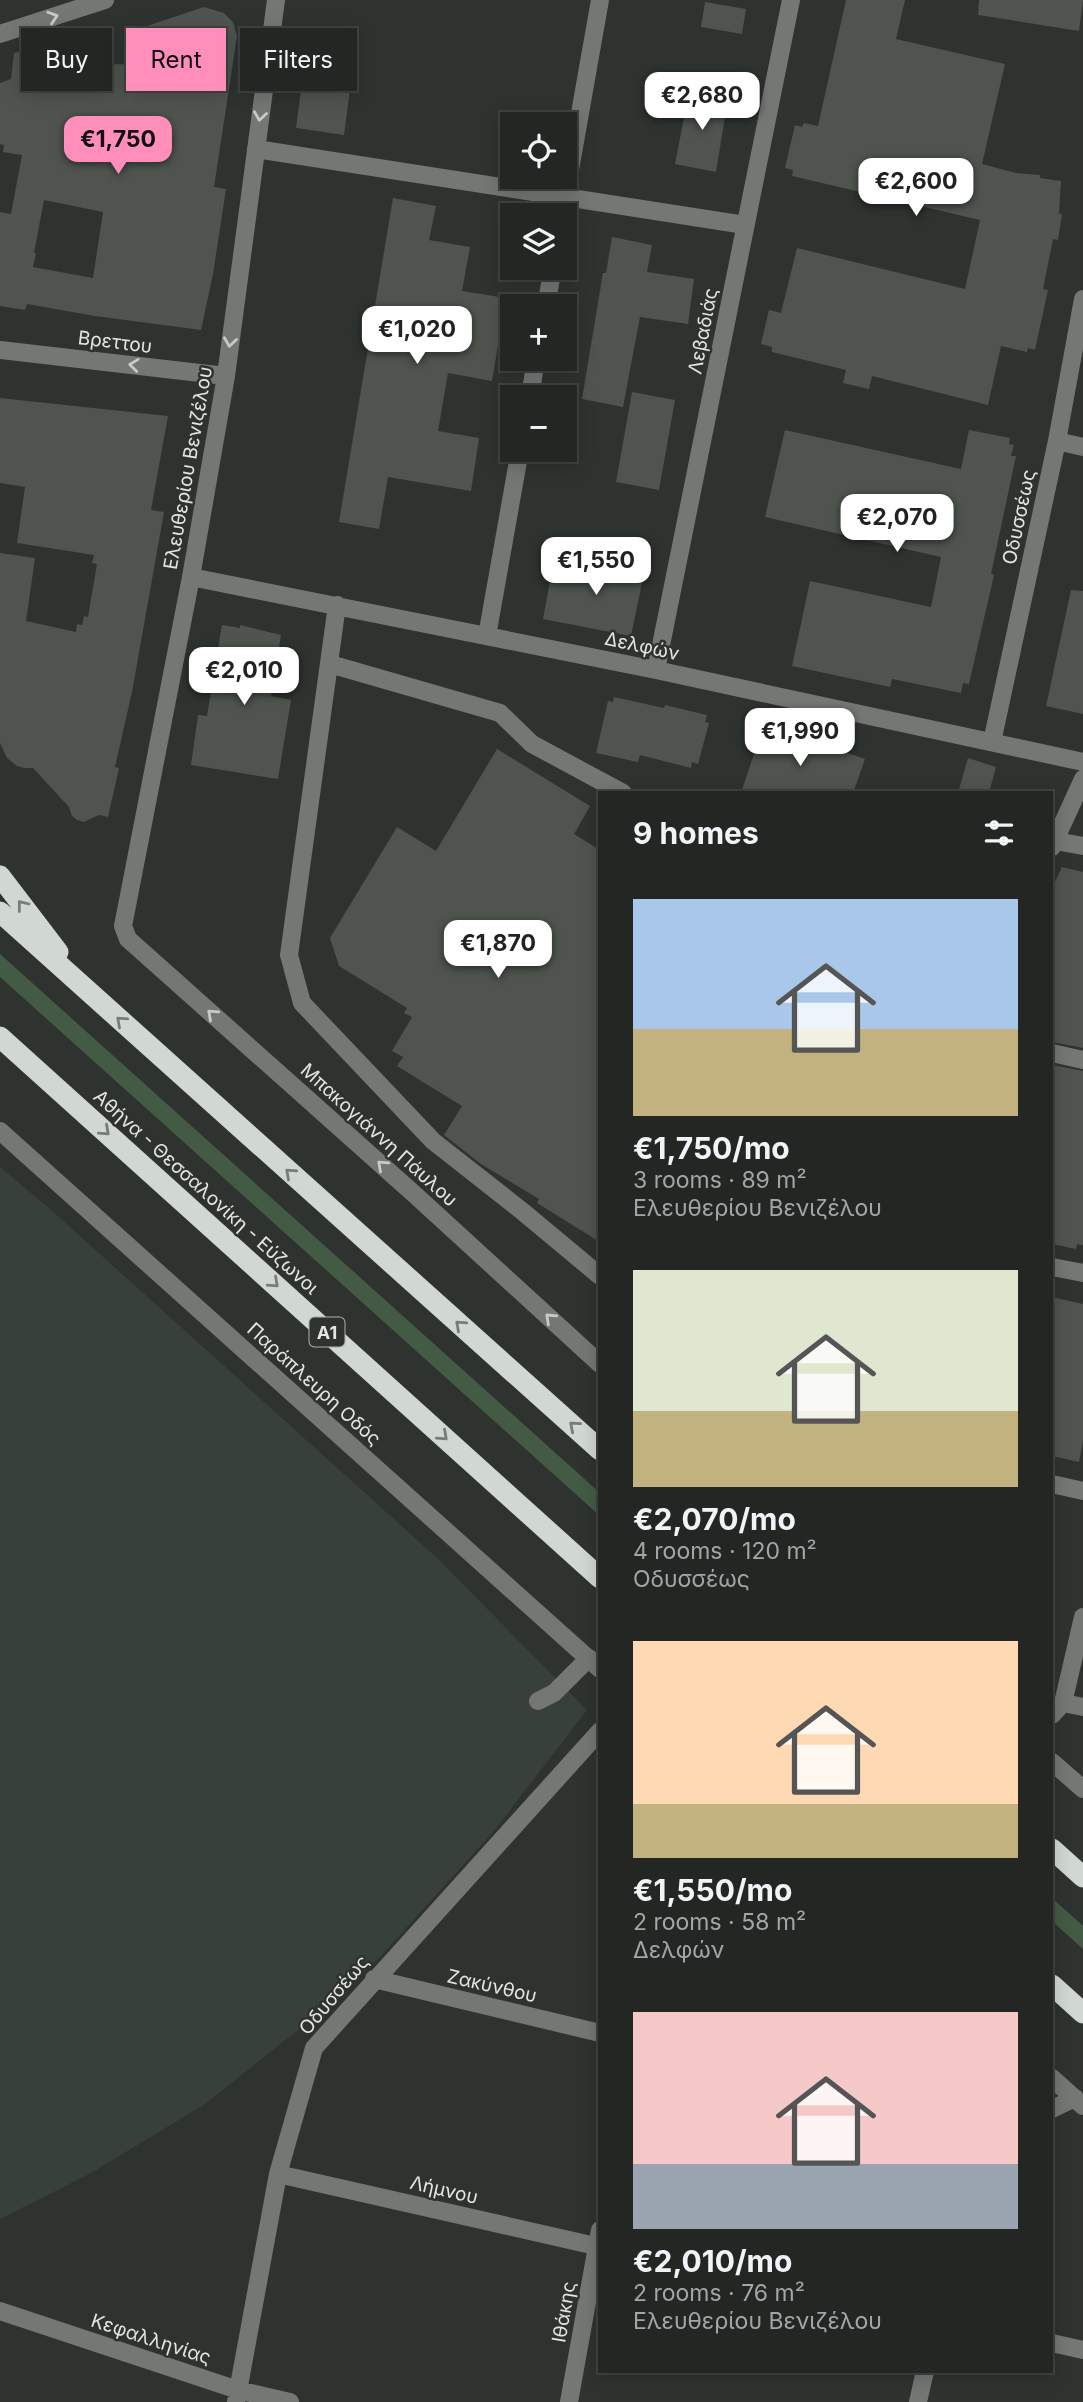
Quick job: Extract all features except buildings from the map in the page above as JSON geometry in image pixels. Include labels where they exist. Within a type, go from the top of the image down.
[{"type":"highway","points":[[0,876],[94,998]]},
{"type":"highway","points":[[0,912],[598,1448]]},
{"type":"highway","name":"Αθήνα - Θεσσαλονίκη - Εύζωνοι","points":[[0,1037],[598,1576]]},
{"type":"highway","points":[[0,1048],[55,1085]]},
{"type":"highway","points":[[1053,1850],[1083,1877]]},
{"type":"highway","points":[[1053,1986],[1083,2013]]},
{"type":"street","points":[[0,34],[105,0]]},
{"type":"street","name":"Ελευθερίου Βενιζέλου","points":[[128,939],[123,926],[126,907],[191,577],[226,376],[276,0]]},
{"type":"street","points":[[565,203],[600,0]]},
{"type":"street","name":"Λεβαδιάς","points":[[656,670],[790,0]]},
{"type":"street","points":[[256,149],[548,203]]},
{"type":"street","points":[[577,207],[745,225]]},
{"type":"street","name":"Οδυσσέως","points":[[992,742],[1057,441],[1083,299]]},
{"type":"street","name":"Βρεττου","points":[[0,350],[226,376]]},
{"type":"street","points":[[1057,441],[1083,447]]},
{"type":"street","points":[[487,636],[518,462]]},
{"type":"street","name":"Δελφών","points":[[191,577],[656,670],[1083,762]]},
{"type":"street","points":[[337,605],[289,954],[302,1003],[433,1141],[523,1211],[598,1274]]},
{"type":"street","points":[[330,664],[500,713],[532,744],[619,791]]},
{"type":"street","points":[[1083,779],[1054,844],[1083,846]]},
{"type":"street","name":"Μπακογιάννη Πάυλου","points":[[128,939],[413,1192],[598,1362]]},
{"type":"street","points":[[1053,1053],[1083,1060]]},
{"type":"street","name":"Παράπλευρη Οδός","points":[[0,1131],[594,1664]]},
{"type":"street","points":[[1053,1267],[1083,1273]]},
{"type":"street","points":[[1053,1484],[1083,1490]]},
{"type":"street","points":[[1083,1617],[1057,1709],[1083,1707]]},
{"type":"street","points":[[538,1701],[554,1693],[594,1664]]},
{"type":"street","name":"Οδυσσέως","points":[[237,2396],[278,2174],[314,2048],[598,1733]]},
{"type":"street","points":[[1053,1763],[1083,1789]]},
{"type":"street","name":"Ζακύνθου","points":[[374,1979],[598,2033]]},
{"type":"street","points":[[1053,2079],[1079,2102]]},
{"type":"street","points":[[1053,2109],[1079,2102]]},
{"type":"street","name":"Λήμνου","points":[[278,2174],[598,2242]]},
{"type":"street","name":"Ιθάκης","points":[[569,2402],[598,2247]]},
{"type":"street","name":"Κεφαλληνίας","points":[[0,2311],[237,2396],[290,2402]]},
{"type":"street","points":[[1053,2343],[1083,2350]]},
{"type":"street","points":[[918,2402],[925,2373]]},
{"type":"shaded area","points":[[0,1167],[437,1558],[587,1710],[493,1832],[380,1957],[303,2026],[205,2104],[93,2172],[0,2219]]},
{"type":"green space","points":[[0,954],[598,1491],[598,1514],[0,977]]},
{"type":"green space","points":[[1053,1899],[1083,1926],[1083,1949],[1053,1922]]}]
